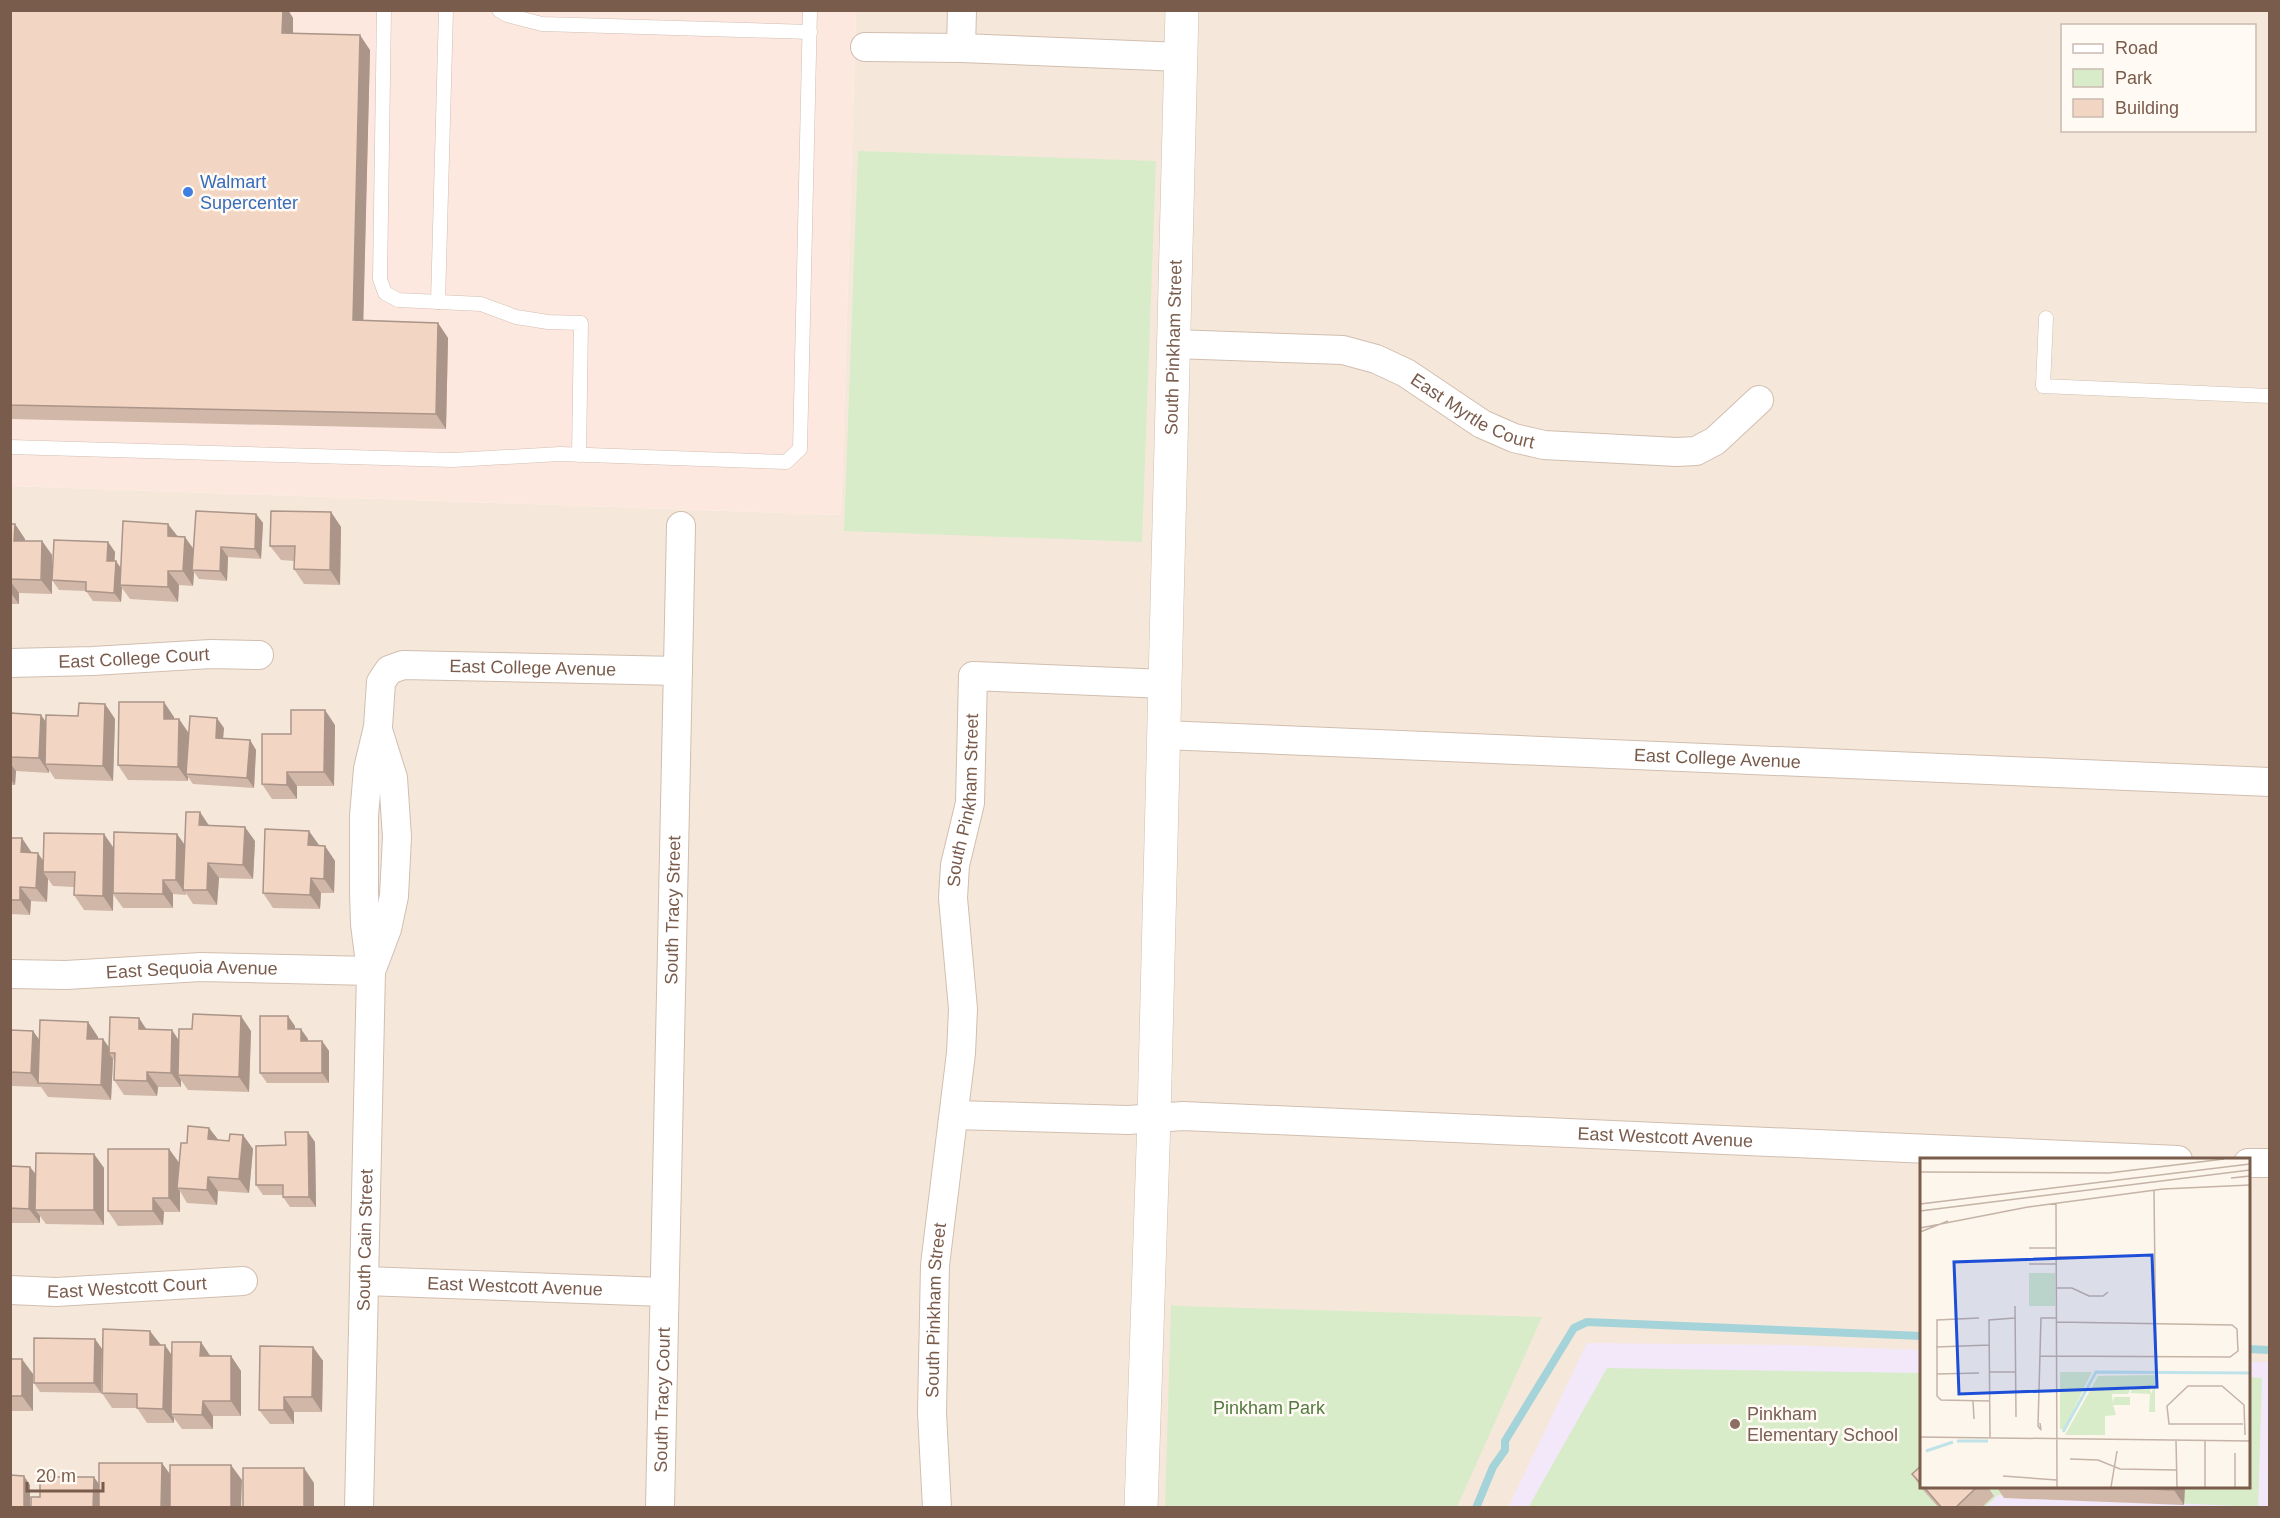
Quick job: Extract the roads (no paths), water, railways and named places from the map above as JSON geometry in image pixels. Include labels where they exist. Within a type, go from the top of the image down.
[{"type":"street","points":[[961,48],[962,10]]},
{"type":"street","name":"South Pinkham Street","points":[[1141,1508],[1154,1118],[1182,10]]},
{"type":"street","points":[[865,47],[961,48],[1181,57]]},
{"type":"street","name":"East Myrtle Court","points":[[1174,344],[1342,350],[1376,359],[1406,373],[1482,424],[1514,438],[1544,446],[1696,451],[1715,441],[1759,400]]},
{"type":"street","name":"South Tracy Street","points":[[664,1292],[681,526]]},
{"type":"street","name":"East College Court","points":[[10,663],[211,654],[259,655]]},
{"type":"street","name":"East College Avenue","points":[[389,670],[403,665],[421,664],[678,671]]},
{"type":"street","name":"South Cain Street","points":[[359,1508],[371,971],[387,929],[394,896],[397,837],[393,778],[378,728],[381,682],[389,670]]},
{"type":"street","name":"South Pinkham Street","points":[[937,1508],[932,1413],[935,1265],[961,1053],[963,1009],[953,898],[955,864],[970,803],[973,676],[1165,684]]},
{"type":"street","name":"East College Avenue","points":[[1164,735],[2270,782]]},
{"type":"street","name":"East Sequoia Avenue","points":[[10,974],[66,975],[201,967],[371,971]]},
{"type":"street","points":[[954,1115],[1128,1120],[1154,1118]]},
{"type":"street","name":"East Westcott Avenue","points":[[1154,1118],[1183,1116],[2133,1158]]},
{"type":"street","points":[[2250,1162],[2270,1163]]},
{"type":"street","name":"East Westcott Court","points":[[10,1290],[56,1292],[243,1281]]},
{"type":"street","name":"East Westcott Avenue","points":[[365,1281],[664,1292]]},
{"type":"street","name":"South Tracy Court","points":[[660,1508],[664,1292]]},
{"type":"lane","points":[[384,10],[380,279],[385,293],[398,300],[481,304],[516,317],[548,322],[581,323],[579,455]]},
{"type":"lane","points":[[438,302],[446,10]]},
{"type":"lane","points":[[499,10],[507,15],[542,24],[810,32]]},
{"type":"lane","points":[[10,447],[453,460],[541,454],[786,462],[800,448],[810,10]]},
{"type":"lane","points":[[2046,318],[2043,386],[2270,396]]},
{"type":"waterway","points":[[1476,1508],[1493,1467],[1505,1450],[1505,1441],[1574,1328],[1587,1322],[1920,1336]]},
{"type":"waterway","points":[[2250,1349],[2270,1350]]},
{"type":"place","name":"Walmart Supercenter","points":[[188,192]]},
{"type":"place","name":"Pinkham Elementary School","points":[[1735,1424]]},
{"type":"park label","name":"Pinkham Park","points":[[1269,1408]]}]
